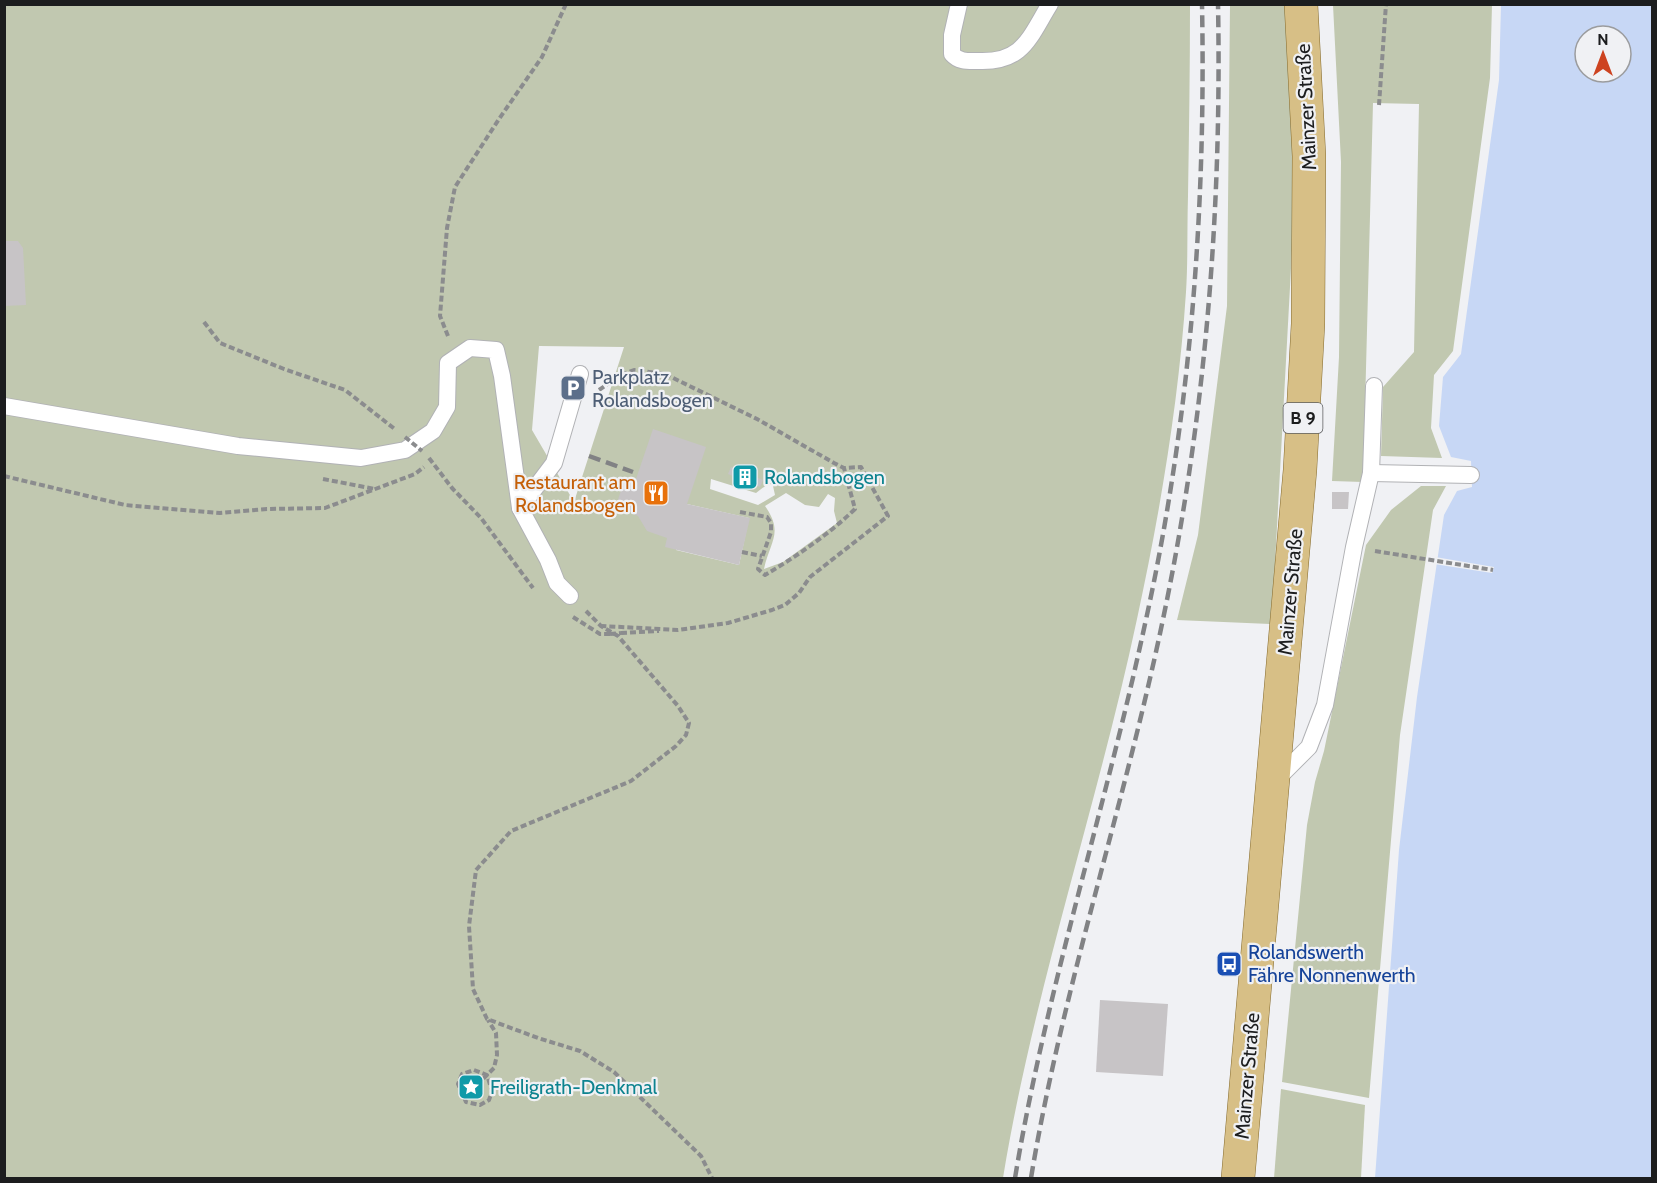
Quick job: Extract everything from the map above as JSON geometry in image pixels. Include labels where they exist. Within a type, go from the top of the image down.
[{"type":"main road","name":"Mainzer Straße","points":[[1238,1179],[1300,470],[1308,324],[1309,156],[1301,4]]},
{"type":"lane","points":[[959,4],[952,35],[952,54],[964,61],[996,62],[1009,58],[1020,50],[1050,4]]},
{"type":"lane","points":[[4,406],[238,446],[361,458],[405,450],[433,430],[447,407],[448,363],[470,348],[496,350],[502,376],[520,508],[568,604]]},
{"type":"lane","points":[[520,508],[554,463],[580,374]]},
{"type":"lane","points":[[1274,782],[1309,747],[1325,705],[1354,547],[1371,473],[1374,386]]},
{"type":"lane","points":[[1371,473],[1471,475]]},
{"type":"path","points":[[456,357],[440,316],[447,228],[455,187],[499,118],[542,57],[566,4]]},
{"type":"path","points":[[1379,105],[1386,4]]},
{"type":"path","points":[[204,322],[220,343],[284,369],[345,390],[422,451]]},
{"type":"path","points":[[565,421],[609,381],[621,375],[634,370],[665,374],[757,419],[844,468],[861,466],[888,516],[810,577],[799,593],[785,605],[728,623],[678,630],[600,634],[568,604]]},
{"type":"path","points":[[4,476],[125,505],[220,513],[325,508],[415,474],[438,455]]},
{"type":"path","points":[[431,460],[452,488],[481,518],[534,589]]},
{"type":"path","points":[[740,512],[767,517],[771,523],[771,532],[758,569],[765,575],[788,562],[840,524],[855,509],[844,468]]},
{"type":"path","points":[[1354,547],[1493,570]]},
{"type":"path","points":[[742,552],[762,556]]},
{"type":"path","points":[[477,1085],[494,1068],[497,1054],[496,1033],[473,989],[469,926],[476,870],[511,831],[631,781],[676,746],[686,735],[689,723],[678,706],[618,636],[601,626],[678,630]]},
{"type":"path","points":[[487,1019],[580,1051],[614,1072],[700,1156],[712,1179]]},
{"type":"path","points":[[474,1070],[487,1075],[492,1092],[489,1100],[480,1105],[466,1102],[458,1084],[459,1078],[468,1071],[474,1070]]},
{"type":"green space","points":[[5,5],[1190,5],[1187,280],[1179,374],[1168,456],[1121,689],[1031,1037],[1003,1178],[5,1178]],"holes":[[[539,346],[624,347],[574,502],[532,430]],[[711,479],[756,493],[769,483],[773,486],[775,495],[758,505],[710,489]],[[786,493],[805,505],[819,507],[828,494],[835,498],[834,511],[837,523],[783,562],[764,569],[775,530],[771,515],[765,506]],[[687,504],[749,518],[739,565],[676,550]]]},
{"type":"green space","points":[[1230,5],[1286,5],[1297,158],[1270,624],[1177,620],[1198,535],[1227,306]]},
{"type":"green space","points":[[1333,5],[1492,5],[1490,78],[1453,351],[1434,375],[1431,428],[1442,458],[1381,456],[1383,387],[1414,352],[1419,104],[1373,103],[1363,482],[1332,481],[1339,357],[1341,162]]},
{"type":"green space","points":[[1421,486],[1446,486],[1433,510],[1400,735],[1369,1098],[1282,1082],[1307,825],[1366,545],[1391,510]]},
{"type":"green space","points":[[1281,1089],[1365,1105],[1361,1178],[1274,1178]]},
{"type":"water","points":[[1501,5],[1652,5],[1652,1178],[1375,1178],[1399,850],[1417,697],[1444,515],[1457,491],[1472,487],[1471,461],[1451,457],[1439,426],[1443,377],[1461,354],[1499,80]]},
{"type":"pier","points":[[1435,557],[1494,567],[1492,573],[1434,564]]},
{"type":"building","points":[[4,241],[18,241],[23,248],[26,305],[4,306]]},
{"type":"building","name":"Restaurant am Rolandsbogen","points":[[653,429],[706,447],[687,504],[750,518],[739,565],[665,547],[667,538],[647,531],[638,516],[616,506],[625,478],[635,482]]},
{"type":"building","name":"Rolandsbogen","points":[[731,467],[763,480],[760,487],[728,474]]},
{"type":"building","points":[[1332,492],[1349,492],[1348,509],[1332,509]]},
{"type":"building","points":[[1100,1000],[1168,1004],[1163,1076],[1096,1072]]},
{"type":"railway","points":[[1015,1178],[1043,1039],[1129,694],[1161,548],[1184,393],[1198,238],[1203,82],[1202,4]]},
{"type":"railway","points":[[1031,1178],[1059,1039],[1146,694],[1177,548],[1200,393],[1208,316],[1217,160],[1218,4]]},
{"type":"railway","points":[[589,456],[633,472]]},
{"type":"place","name":"Parkplatz Rolandsbogen","points":[[573,388]]},
{"type":"place","name":"Rolandsbogen","points":[[745,477]]},
{"type":"place","name":"Restaurant am Rolandsbogen","points":[[656,493]]},
{"type":"place","name":"Rolandswerth Fähre Nonnenwerth","points":[[1229,964]]},
{"type":"place","name":"Freiligrath-Denkmal","points":[[471,1087]]}]
